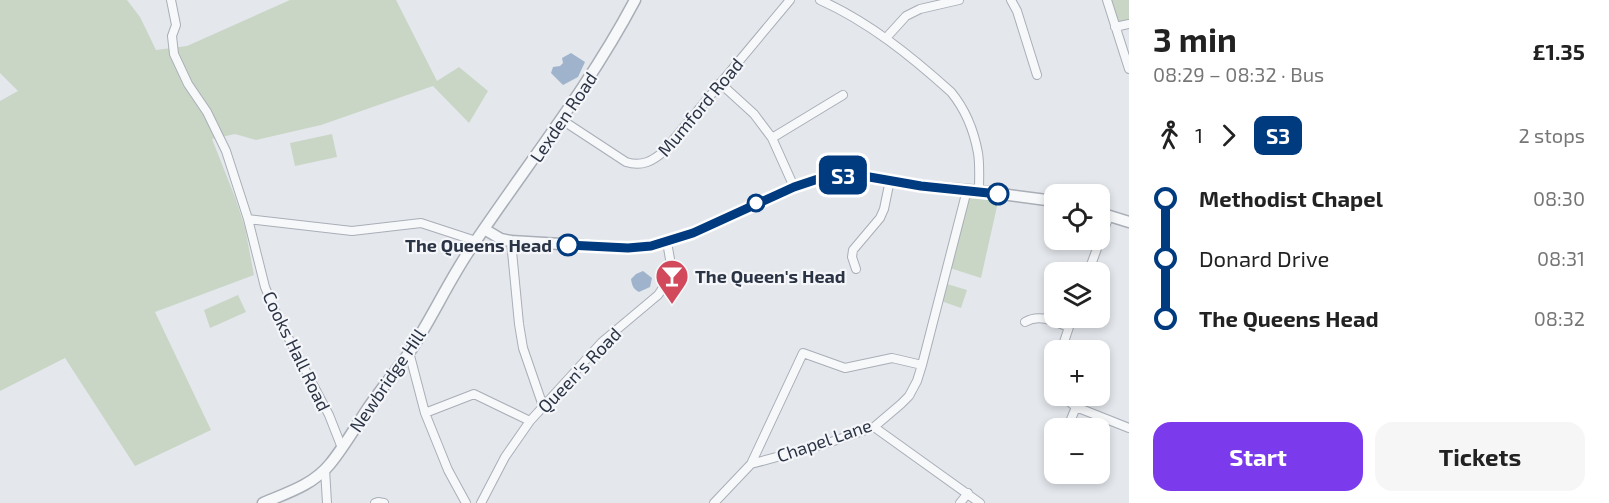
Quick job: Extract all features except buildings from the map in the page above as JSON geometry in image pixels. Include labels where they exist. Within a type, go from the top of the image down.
[{"type":"street","name":"Cooks Hall Road","points":[[171,0],[176,25],[172,36],[174,54],[188,84],[207,112],[226,151],[248,219],[265,287],[280,322],[329,415],[342,447]]},
{"type":"street","name":"Lexden Road","points":[[484,230],[603,58],[635,0]]},
{"type":"street","name":"Mumford Road","points":[[562,120],[626,162],[644,164],[654,160],[790,0]]},
{"type":"street","points":[[820,0],[886,38],[951,92],[959,102],[973,134],[978,155],[979,191]]},
{"type":"street","points":[[886,38],[906,16],[920,9],[959,0]]},
{"type":"street","points":[[1011,0],[1017,11],[1037,75]]},
{"type":"street","points":[[1107,0],[1129,69]]},
{"type":"street","points":[[1115,27],[1129,24]]},
{"type":"street","points":[[720,83],[754,114],[772,138],[794,187]]},
{"type":"street","points":[[772,138],[843,95]]},
{"type":"street","points":[[484,230],[501,239],[511,241],[628,248],[651,246],[693,233],[794,187],[838,175],[858,175],[921,186],[1044,200]]},
{"type":"street","points":[[856,269],[852,257],[854,250],[880,218],[890,180]]},
{"type":"street","name":"Chapel Lane","points":[[714,503],[751,464],[828,443],[874,427],[909,396],[922,365],[967,190]]},
{"type":"street","points":[[1110,217],[1129,222]]},
{"type":"street","points":[[248,219],[352,231],[421,223],[476,241]]},
{"type":"street","name":"Newbridge Hill","points":[[263,503],[295,490],[325,469],[409,352],[484,230]]},
{"type":"street","points":[[511,241],[523,348],[543,406]]},
{"type":"street","name":"Queen's Road","points":[[481,503],[505,457],[530,421],[602,342],[658,295],[669,279],[671,265],[667,242]]},
{"type":"street","points":[[1025,322],[1032,318],[1044,318]]},
{"type":"street","points":[[409,352],[425,413],[448,470],[466,503]]},
{"type":"street","points":[[751,464],[803,353],[845,368],[892,358],[922,365]]},
{"type":"street","points":[[425,413],[474,394],[530,421]]},
{"type":"street","points":[[1072,418],[1076,407],[1129,428]]},
{"type":"street","points":[[874,427],[980,503]]},
{"type":"street","points":[[325,469],[327,503]]},
{"type":"street","points":[[960,503],[968,493]]},
{"type":"street","points":[[375,503],[378,501],[384,503]]},
{"type":"green space","points":[[0,0],[127,0],[140,17],[156,50],[187,46],[290,0],[396,0],[437,81],[459,67],[488,91],[469,123],[433,86],[321,125],[256,140],[235,134],[212,139],[245,228],[254,275],[155,312],[211,430],[135,466],[65,358],[0,391],[0,101],[18,91],[0,73]]},
{"type":"green space","points":[[1109,0],[1129,0],[1129,21],[1117,24]]},
{"type":"green space","points":[[332,134],[337,157],[295,166],[290,143]]},
{"type":"green space","points":[[967,194],[998,202],[981,278],[950,268]]},
{"type":"green space","points":[[947,284],[967,290],[961,308],[941,301]]},
{"type":"green space","points":[[238,295],[246,312],[210,328],[204,310]]},
{"type":"water","points":[[571,53],[585,62],[578,77],[563,85],[551,73],[553,67],[563,63],[562,58]]},
{"type":"water","points":[[643,271],[652,278],[650,287],[639,292],[633,287],[631,279]]},
{"type":"bus line","name":"S3","points":[[568,245],[628,248],[667,242],[693,233],[794,187],[838,175],[858,175],[921,186],[998,194]]},
{"type":"place","name":"The Queens Head","points":[[568,245]]},
{"type":"place","name":"The Queen's Head","points":[[672,305]]}]
